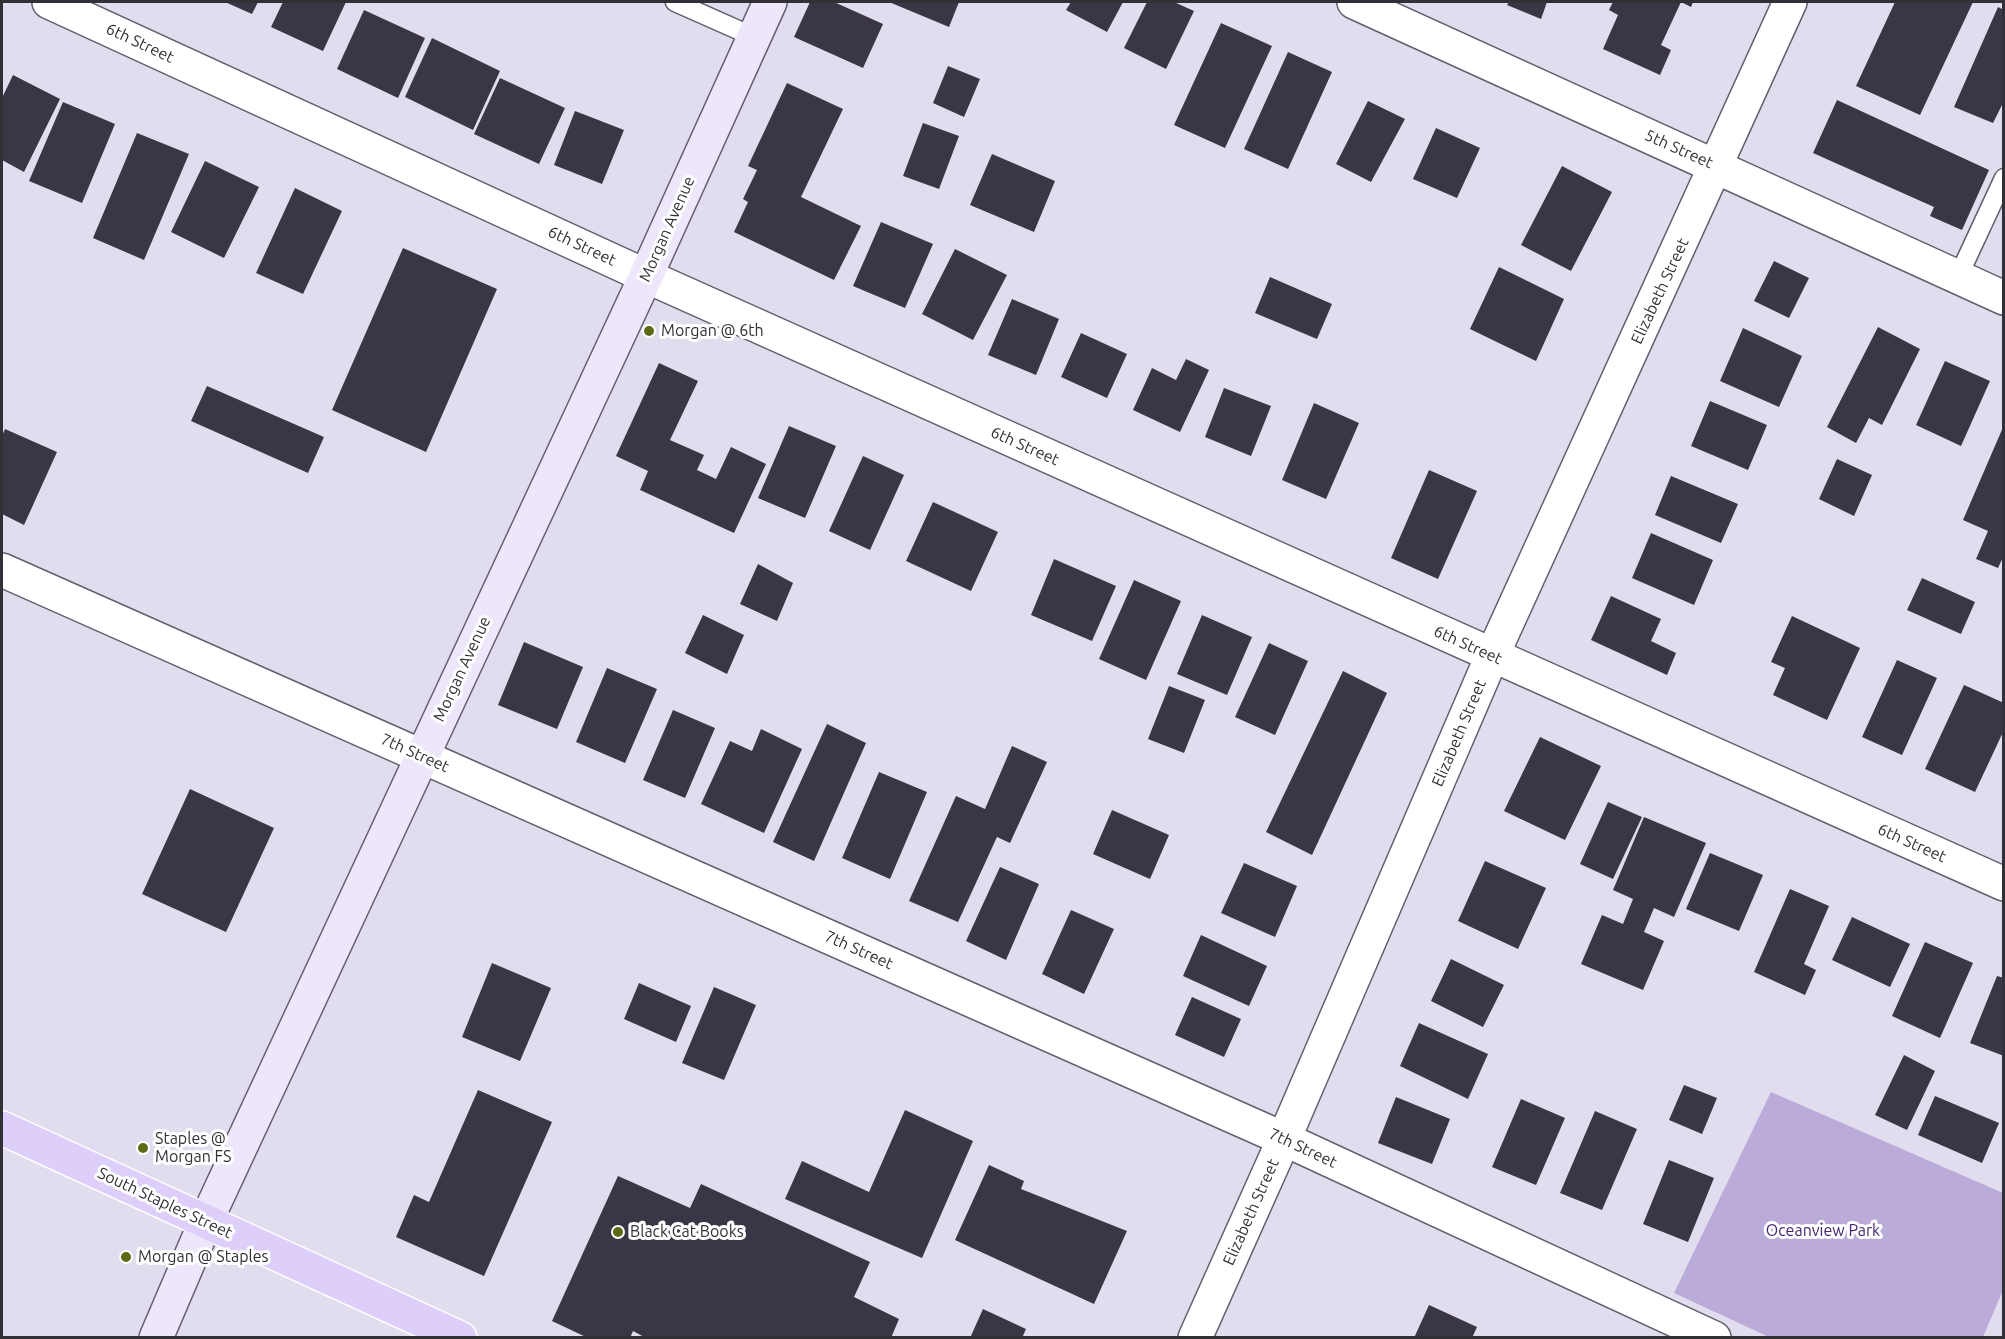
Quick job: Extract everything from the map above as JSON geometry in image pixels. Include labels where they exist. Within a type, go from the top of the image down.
[{"type":"main road","name":"Morgan Avenue","points":[[156,1338],[206,1221],[646,276],[770,2]]},
{"type":"main road","name":"South Staples Street","points":[[2,1128],[460,1338]]},
{"type":"street","name":"6th Street","points":[[49,2],[646,276],[2004,884]]},
{"type":"street","name":"5th Street","points":[[1354,2],[2004,298]]},
{"type":"street","name":"Elizabeth Street","points":[[1195,1338],[1284,1139],[1492,656],[1790,2]]},
{"type":"street","name":"7th Street","points":[[2,570],[1284,1139],[1714,1338]]},
{"type":"lane","points":[[675,2],[754,37]]},
{"type":"lane","points":[[1958,277],[1996,214],[2004,178]]},
{"type":"green space","name":"Oceanview Park","points":[[1771,1092],[2003,1193],[2003,1290],[1983,1337],[1769,1337],[1674,1293]]},
{"type":"building","points":[[225,2],[258,2],[252,14]]},
{"type":"building","points":[[283,2],[346,2],[323,51],[271,27]]},
{"type":"building","points":[[810,2],[834,2],[883,24],[863,68],[794,37]]},
{"type":"building","points":[[889,2],[959,2],[949,27]]},
{"type":"building","points":[[1071,2],[1123,2],[1107,32],[1066,10]]},
{"type":"building","points":[[1147,2],[1174,2],[1194,11],[1166,69],[1124,48]]},
{"type":"building","points":[[1509,2],[1547,2],[1541,19],[1507,5]]},
{"type":"building","points":[[1613,2],[1681,2],[1661,45],[1671,50],[1660,75],[1603,49],[1618,15],[1609,10]]},
{"type":"building","points":[[1681,2],[1693,2],[1691,7]]},
{"type":"building","points":[[1895,2],[1973,2],[1920,115],[1856,86]]},
{"type":"building","points":[[1998,7],[2004,10],[2004,101],[1993,123],[1954,107]]},
{"type":"building","points":[[364,10],[425,38],[398,98],[337,69]]},
{"type":"building","points":[[1221,23],[1272,46],[1225,148],[1174,125]]},
{"type":"building","points":[[432,38],[500,71],[473,130],[405,97]]},
{"type":"building","points":[[1288,52],[1332,72],[1288,169],[1244,149]]},
{"type":"building","points":[[948,66],[980,79],[964,117],[933,103]]},
{"type":"building","points":[[13,75],[60,99],[24,172],[2,160],[2,98]]},
{"type":"building","points":[[500,78],[565,108],[539,164],[474,134]]},
{"type":"building","points":[[787,83],[843,109],[801,197],[861,226],[834,280],[734,232],[748,202],[743,199],[757,170],[748,166]]},
{"type":"building","points":[[1837,100],[1989,170],[1962,230],[1930,216],[1934,207],[1813,153]]},
{"type":"building","points":[[1368,101],[1405,119],[1371,182],[1336,164]]},
{"type":"building","points":[[63,102],[115,124],[82,203],[29,181]]},
{"type":"building","points":[[575,111],[624,130],[602,184],[554,165]]},
{"type":"building","points":[[923,123],[959,136],[939,189],[903,176]]},
{"type":"building","points":[[1436,128],[1480,148],[1457,198],[1413,179]]},
{"type":"building","points":[[137,133],[189,154],[144,260],[93,238]]},
{"type":"building","points":[[992,154],[1055,181],[1034,232],[970,205]]},
{"type":"building","points":[[205,161],[259,187],[224,258],[171,232]]},
{"type":"building","points":[[1562,166],[1612,192],[1571,271],[1521,245]]},
{"type":"building","points":[[295,188],[342,211],[303,294],[256,273]]},
{"type":"building","points":[[881,222],[933,244],[905,308],[853,286]]},
{"type":"building","points":[[403,248],[497,289],[426,452],[332,410]]},
{"type":"building","points":[[955,249],[1007,275],[973,340],[922,314]]},
{"type":"building","points":[[1774,261],[1809,278],[1789,318],[1754,301]]},
{"type":"building","points":[[1499,267],[1564,299],[1536,361],[1470,329]]},
{"type":"building","points":[[1270,277],[1332,304],[1317,339],[1255,313]]},
{"type":"building","points":[[1012,299],[1059,319],[1036,375],[988,355]]},
{"type":"building","points":[[1878,327],[1920,349],[1882,425],[1869,418],[1856,443],[1827,427]]},
{"type":"building","points":[[1743,328],[1802,356],[1779,407],[1720,381]]},
{"type":"building","points":[[1081,333],[1127,354],[1107,398],[1061,377]]},
{"type":"building","points":[[1186,359],[1209,370],[1180,432],[1133,410],[1152,368],[1176,380]]},
{"type":"building","points":[[1945,361],[1990,381],[1961,446],[1916,425]]},
{"type":"building","points":[[659,363],[698,381],[670,440],[704,455],[697,470],[716,479],[731,447],[766,464],[734,533],[640,490],[648,471],[616,456]]},
{"type":"building","points":[[207,386],[324,437],[308,473],[191,421]]},
{"type":"building","points":[[1224,388],[1271,406],[1251,456],[1205,437]]},
{"type":"building","points":[[1710,401],[1767,425],[1748,470],[1691,446]]},
{"type":"building","points":[[1314,403],[1359,423],[1326,499],[1282,480]]},
{"type":"building","points":[[2004,425],[2004,555],[1998,568],[1976,559],[1988,531],[1963,520]]},
{"type":"building","points":[[789,426],[836,446],[805,518],[758,498]]},
{"type":"building","points":[[5,429],[57,452],[24,525],[2,514],[2,436]]},
{"type":"building","points":[[863,456],[904,475],[870,550],[829,531]]},
{"type":"building","points":[[1837,459],[1872,475],[1854,516],[1819,499]]},
{"type":"building","points":[[1429,470],[1477,491],[1438,579],[1391,558]]},
{"type":"building","points":[[1671,476],[1738,504],[1721,543],[1655,515]]},
{"type":"building","points":[[933,502],[998,532],[971,591],[906,561]]},
{"type":"building","points":[[1651,533],[1713,560],[1694,605],[1632,578]]},
{"type":"building","points":[[1054,559],[1116,586],[1092,641],[1031,615]]},
{"type":"building","points":[[758,564],[793,583],[777,621],[740,604]]},
{"type":"building","points":[[1922,578],[1975,602],[1961,634],[1907,610]]},
{"type":"building","points":[[1134,580],[1181,601],[1146,680],[1099,659]]},
{"type":"building","points":[[1611,596],[1661,619],[1651,641],[1676,653],[1667,675],[1591,640]]},
{"type":"building","points":[[703,615],[744,635],[727,674],[685,653]]},
{"type":"building","points":[[1202,615],[1252,637],[1227,695],[1177,674]]},
{"type":"building","points":[[1792,616],[1860,648],[1827,720],[1773,695],[1785,668],[1771,662]]},
{"type":"building","points":[[524,642],[583,667],[557,729],[498,705]]},
{"type":"building","points":[[1269,643],[1308,661],[1275,735],[1235,717]]},
{"type":"building","points":[[1897,660],[1937,678],[1902,755],[1862,737]]},
{"type":"building","points":[[607,668],[657,689],[625,763],[576,742]]},
{"type":"building","points":[[1343,671],[1387,693],[1312,855],[1266,832]]},
{"type":"building","points":[[1964,685],[2004,703],[2004,730],[1975,792],[1925,769]]},
{"type":"building","points":[[1169,686],[1205,700],[1184,753],[1148,739]]},
{"type":"building","points":[[673,710],[715,728],[685,798],[643,780]]},
{"type":"building","points":[[827,724],[866,743],[814,861],[773,842]]},
{"type":"building","points":[[761,729],[802,749],[764,833],[701,804],[730,741],[752,751]]},
{"type":"building","points":[[1540,737],[1601,766],[1565,840],[1504,811]]},
{"type":"building","points":[[1012,746],[1047,762],[1010,843],[997,837],[958,922],[909,901],[956,796],[985,809]]},
{"type":"building","points":[[879,772],[927,792],[890,879],[842,858]]},
{"type":"building","points":[[190,789],[274,828],[226,932],[142,894]]},
{"type":"building","points":[[1608,802],[1642,817],[1613,879],[1580,864]]},
{"type":"building","points":[[1112,810],[1169,835],[1150,879],[1093,854]]},
{"type":"building","points":[[1644,817],[1706,843],[1674,917],[1654,908],[1644,932],[1664,941],[1643,990],[1581,964],[1602,915],[1623,924],[1633,899],[1613,890]]},
{"type":"building","points":[[1710,853],[1763,875],[1739,931],[1686,909]]},
{"type":"building","points":[[1485,861],[1546,888],[1518,949],[1458,921]]},
{"type":"building","points":[[1244,863],[1297,886],[1275,937],[1221,913]]},
{"type":"building","points":[[1000,867],[1039,884],[1006,960],[966,941]]},
{"type":"building","points":[[1790,889],[1829,906],[1804,964],[1816,970],[1805,995],[1754,972]]},
{"type":"building","points":[[1071,910],[1114,929],[1084,994],[1042,974]]},
{"type":"building","points":[[1852,917],[1910,944],[1890,987],[1832,960]]},
{"type":"building","points":[[1201,935],[1267,966],[1249,1006],[1183,976]]},
{"type":"building","points":[[1925,942],[1973,963],[1940,1038],[1892,1016]]},
{"type":"building","points":[[1451,959],[1504,985],[1483,1027],[1431,1001]]},
{"type":"building","points":[[492,963],[551,988],[520,1061],[462,1037]]},
{"type":"building","points":[[1997,976],[2004,978],[2004,1056],[1970,1043]]},
{"type":"building","points":[[639,983],[691,1006],[676,1042],[624,1019]]},
{"type":"building","points":[[714,987],[756,1005],[724,1080],[682,1063]]},
{"type":"building","points":[[1192,997],[1241,1019],[1224,1057],[1175,1035]]},
{"type":"building","points":[[1419,1023],[1488,1054],[1468,1099],[1400,1066]]},
{"type":"building","points":[[1904,1055],[1935,1071],[1907,1130],[1875,1115]]},
{"type":"building","points":[[1684,1085],[1717,1098],[1702,1134],[1669,1120]]},
{"type":"building","points":[[478,1090],[552,1122],[484,1276],[396,1237],[414,1195],[429,1202]]},
{"type":"building","points":[[1935,1096],[1999,1123],[1982,1163],[1918,1135]]},
{"type":"building","points":[[1396,1097],[1450,1119],[1432,1164],[1378,1143]]},
{"type":"building","points":[[1521,1099],[1565,1118],[1536,1185],[1492,1167]]},
{"type":"building","points":[[905,1110],[973,1141],[922,1258],[785,1199],[802,1161],[869,1192]]},
{"type":"building","points":[[1595,1111],[1637,1129],[1602,1210],[1560,1193]]},
{"type":"building","points":[[1669,1160],[1714,1178],[1688,1242],[1643,1224]]},
{"type":"building","points":[[989,1165],[1024,1181],[1021,1189],[1127,1231],[1094,1304],[955,1240]]},
{"type":"building","points":[[618,1176],[690,1208],[701,1184],[870,1262],[854,1297],[899,1319],[891,1338],[646,1338],[633,1331],[630,1338],[588,1338],[552,1321]]},
{"type":"building","points":[[1429,1305],[1477,1327],[1472,1338],[1414,1338]]},
{"type":"building","points":[[983,1309],[1026,1329],[1022,1338],[970,1338]]},
{"type":"place","name":"Morgan @ 6th","points":[[649,331]]},
{"type":"place","name":"Staples @ Morgan FS","points":[[143,1148]]},
{"type":"place","name":"Black Cat Books","points":[[618,1232]]},
{"type":"place","name":"Morgan @ Staples","points":[[126,1257]]}]
